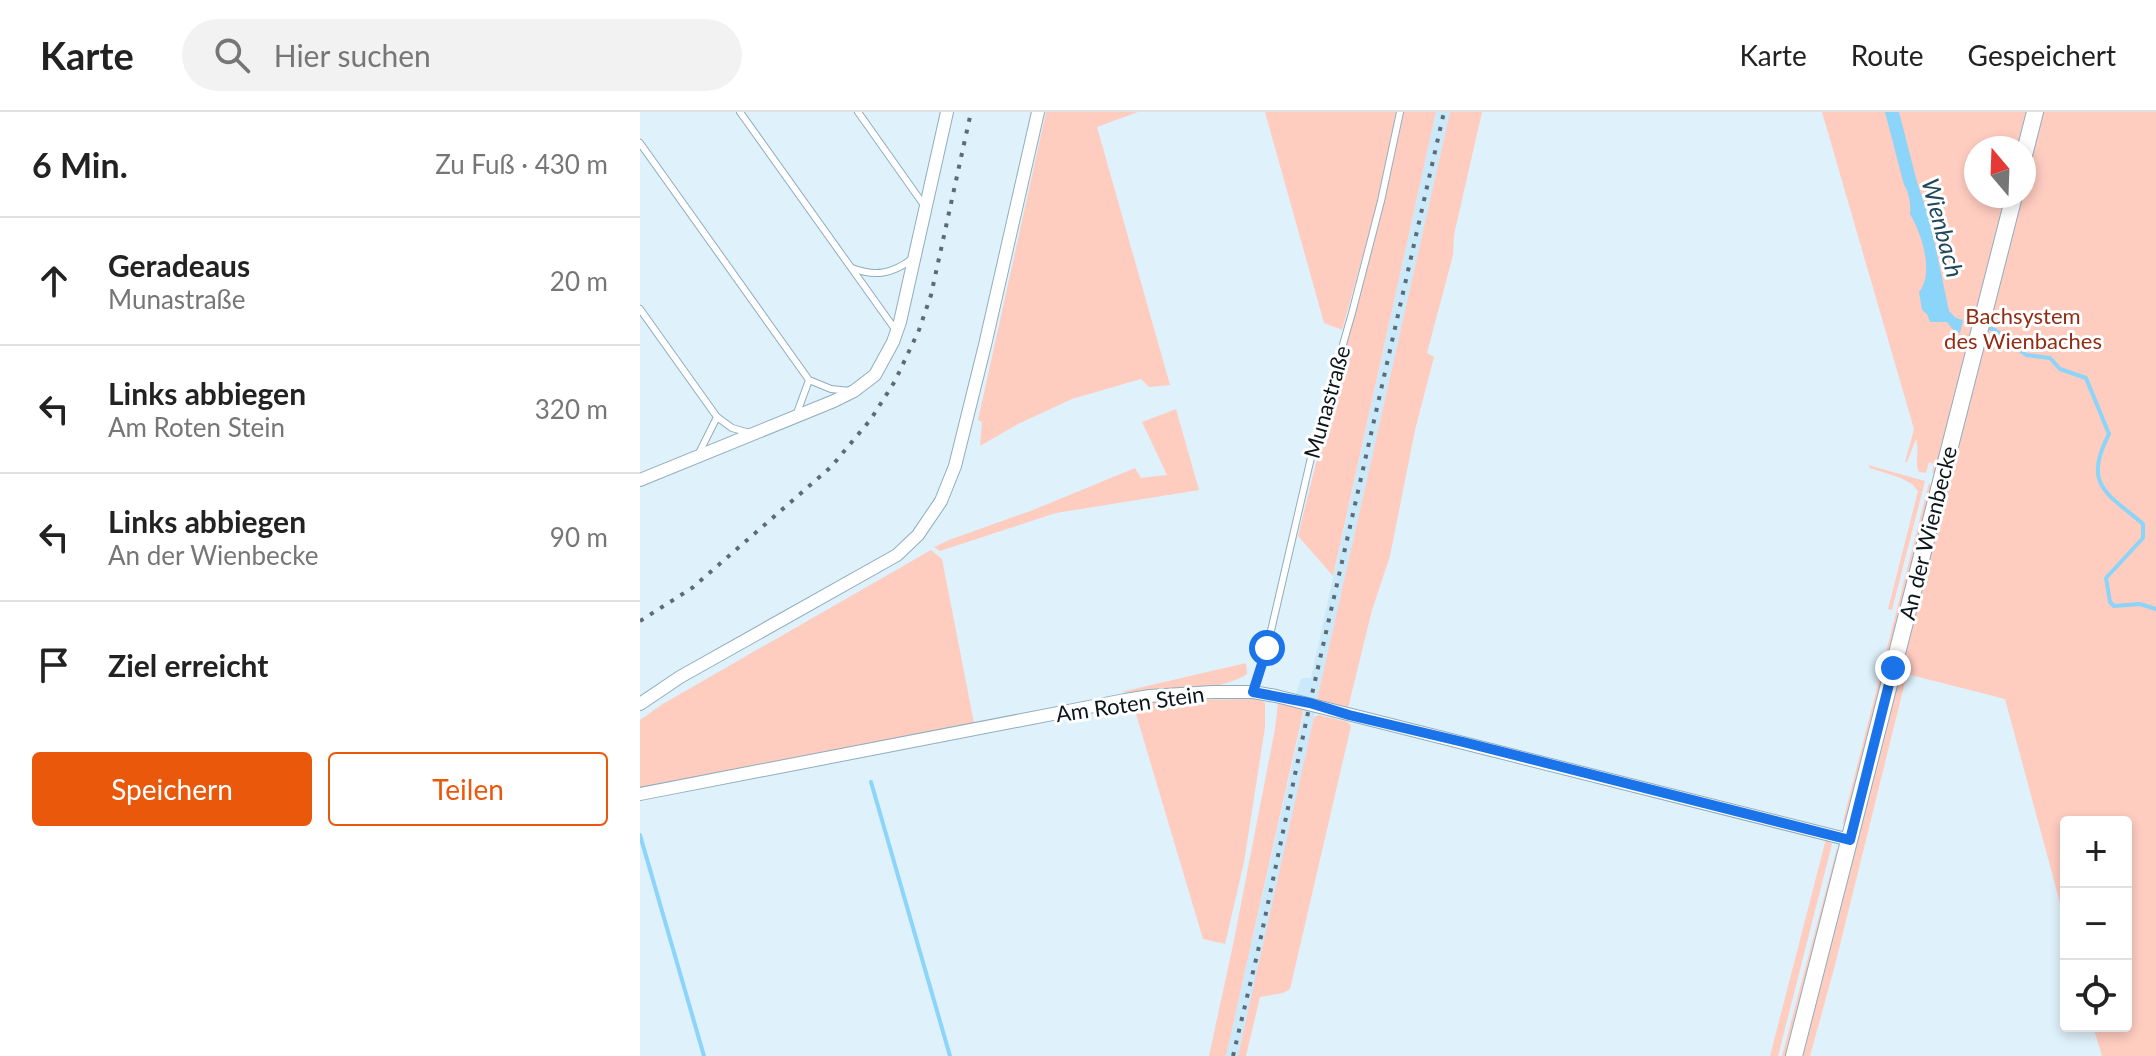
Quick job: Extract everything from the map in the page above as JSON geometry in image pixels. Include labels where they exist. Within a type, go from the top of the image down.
[{"type":"street","points":[[640,480],[854,391],[875,375],[897,332],[947,112]]},
{"type":"street","points":[[640,704],[680,677],[897,555],[910,545],[941,501],[955,466],[979,374],[1038,112]]},
{"type":"street","points":[[2029,136],[2035,112]]},
{"type":"street","name":"An der Wienbecke","points":[[1794,1056],[2011,208]]},
{"type":"street","name":"Am Roten Stein","points":[[640,794],[1125,700],[1253,692],[1310,703],[1850,840]]},
{"type":"lane","points":[[740,112],[897,332]]},
{"type":"lane","points":[[858,112],[926,208]]},
{"type":"lane","name":"Munastraße","points":[[1253,692],[1267,648],[1313,449],[1381,201],[1400,112]]},
{"type":"lane","points":[[640,143],[809,380],[831,389],[854,391]]},
{"type":"lane","points":[[851,268],[867,274],[882,274],[898,269],[915,257]]},
{"type":"lane","points":[[640,309],[717,417],[732,428],[753,434]]},
{"type":"lane","points":[[795,417],[809,380]]},
{"type":"lane","points":[[697,457],[717,417]]},
{"type":"shaded area","points":[[1436,112],[1450,112],[1317,700],[1296,695],[1301,678],[1311,678]]},
{"type":"shaded area","points":[[1305,708],[1315,710],[1314,717],[1256,979],[1238,1056],[1226,1056]]},
{"type":"green space","points":[[1046,112],[1138,112],[1097,127],[1170,385],[1149,387],[1141,379],[1072,399],[980,446],[982,422],[978,420]]},
{"type":"green space","points":[[1265,112],[1396,112],[1378,201],[1342,330],[1324,323]]},
{"type":"green space","points":[[1403,112],[1436,112],[1333,576],[1298,536]]},
{"type":"green space","points":[[1450,112],[1482,112],[1454,235],[1453,255],[1427,353],[1434,357],[1415,430],[1390,556],[1372,610],[1347,708],[1317,700]]},
{"type":"green space","name":"Bachsystem des Wienbaches","points":[[1822,112],[2156,112],[2156,1056],[2102,1056],[2095,1032],[2132,1032],[2132,816],[2060,816],[2060,903],[2005,699],[1907,674],[1810,1056],[1802,1056],[1951,470],[1932,473],[1934,464],[1929,462],[1926,473],[1919,472],[1916,439],[1905,462],[1914,429]]},
{"type":"green space","points":[[1176,409],[1199,490],[1056,513],[940,551],[934,547],[1135,468],[1141,478],[1167,475],[1142,422]]},
{"type":"green space","points":[[1868,465],[1925,481],[1892,610],[1888,609],[1918,491],[1901,478]]},
{"type":"green space","points":[[1929,483],[1932,488],[1849,815],[1842,825]]},
{"type":"green space","points":[[931,550],[942,559],[974,723],[640,788],[640,720]]},
{"type":"green space","points":[[1246,663],[1247,674],[1219,685],[1186,690],[1121,692]]},
{"type":"green space","points":[[1260,699],[1265,703],[1265,727],[1244,862],[1225,944],[1203,939],[1133,704],[1164,700]]},
{"type":"green space","points":[[1278,703],[1304,708],[1226,1056],[1209,1056],[1233,945]]},
{"type":"green space","points":[[1319,715],[1348,722],[1351,726],[1290,989],[1260,997],[1246,1056],[1238,1056],[1314,717]]},
{"type":"green space","points":[[1826,839],[1832,844],[1778,1056],[1770,1056]]},
{"type":"green space","points":[[1837,848],[1787,1056],[1782,1056]]},
{"type":"water","points":[[1885,112],[1899,112],[1930,221],[1949,311],[1963,320],[1960,333],[1955,332],[1947,322],[1930,322],[1922,310],[1919,292],[1926,274],[1925,253],[1910,214],[1910,203]]},
{"type":"waterway","name":"Wienbach","points":[[1985,327],[1995,330],[2026,355],[2050,358],[2060,369],[2086,378],[2109,434],[2101,451],[2098,477],[2109,495],[2143,524],[2143,538],[2106,578],[2110,602],[2114,606],[2140,604],[2156,609]]},
{"type":"waterway","points":[[871,782],[950,1056]]},
{"type":"waterway","points":[[640,835],[704,1056]]},
{"type":"railway","points":[[640,621],[692,588],[831,467],[871,419],[895,381],[919,330],[931,295],[971,112]]},
{"type":"railway","points":[[1233,1056],[1444,112]]},
{"type":"route","points":[[1267,648],[1253,692],[1310,703],[1850,840],[1893,668]]}]
